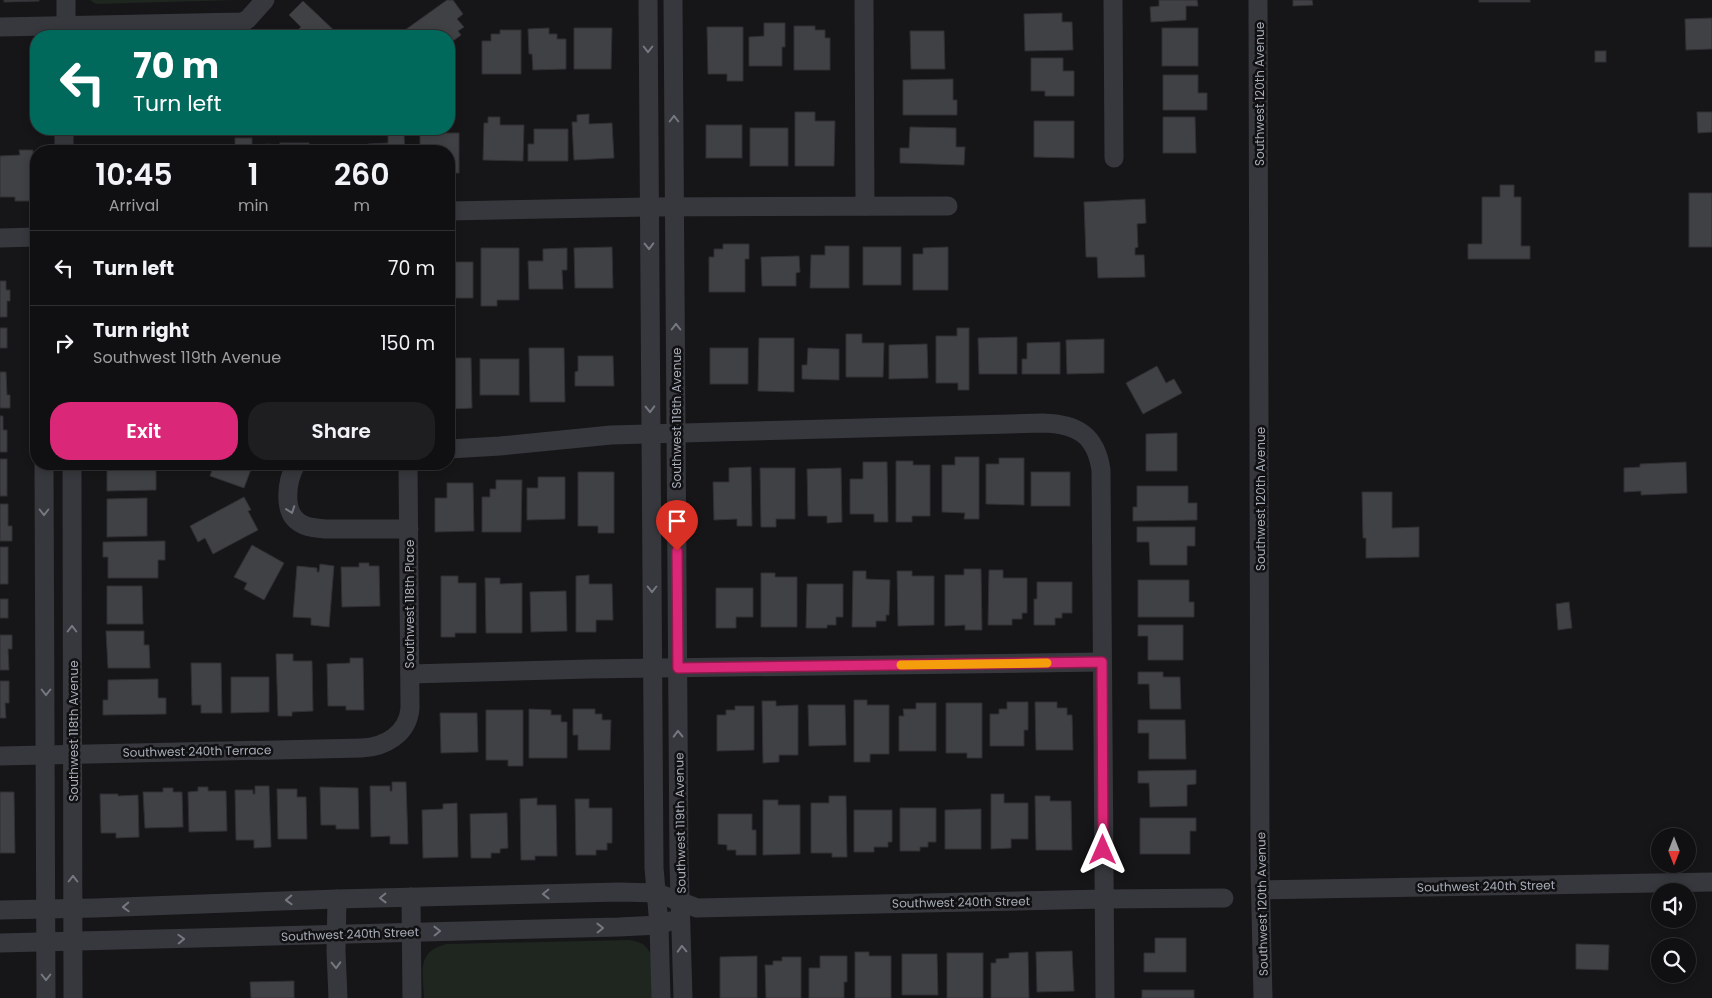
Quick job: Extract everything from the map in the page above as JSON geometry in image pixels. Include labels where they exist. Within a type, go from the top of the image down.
[{"type":"street","points":[[66,0],[66,30]]},
{"type":"street","points":[[648,0],[654,868],[660,925],[661,998]]},
{"type":"street","name":"Southwest 119th Avenue","points":[[674,0],[678,668],[686,908],[683,998]]},
{"type":"street","points":[[864,0],[865,206]]},
{"type":"street","points":[[1113,0],[1114,158]]},
{"type":"street","name":"Southwest 120th Avenue","points":[[1258,0],[1263,998]]},
{"type":"street","points":[[85,30],[241,22],[247,20],[260,5]]},
{"type":"street","points":[[0,27],[50,30]]},
{"type":"street","points":[[455,211],[648,207],[948,206]]},
{"type":"street","points":[[0,238],[30,237]]},
{"type":"street","points":[[455,449],[597,436],[676,433],[1043,423],[1065,425],[1079,430],[1093,444],[1101,470],[1105,998]]},
{"type":"street","points":[[44,470],[46,998]]},
{"type":"street","name":"Southwest 118th Avenue","points":[[72,470],[74,998]]},
{"type":"street","points":[[293,470],[290,476],[288,499],[290,512],[299,523],[313,528],[325,529],[409,529]]},
{"type":"street","name":"Southwest 118th Place","points":[[393,739],[408,719],[410,708],[408,470]]},
{"type":"street","points":[[410,674],[652,668],[1102,662]]},
{"type":"street","name":"Southwest 240th Terrace","points":[[0,756],[362,748],[376,747],[393,739]]},
{"type":"street","name":"Southwest 240th Street","points":[[1261,890],[1712,882]]},
{"type":"street","name":"Southwest 240th Street","points":[[0,910],[73,909],[337,898],[656,893],[686,908],[1224,898]]},
{"type":"street","points":[[412,897],[412,998]]},
{"type":"street","points":[[337,898],[338,998]]},
{"type":"street","name":"Southwest 240th Street","points":[[0,943],[660,925],[686,908]]},
{"type":"shaded area","points":[[90,0],[237,0],[96,4]]},
{"type":"shaded area","points":[[630,940],[644,945],[652,956],[655,970],[655,998],[424,998],[423,971],[426,957],[437,947],[447,944]]},
{"type":"building","points":[[4,0],[39,0],[39,1],[4,2]]},
{"type":"building","points":[[447,0],[453,0],[463,14],[457,19],[464,27],[458,31],[461,35],[455,40],[455,30],[405,30]]},
{"type":"building","points":[[1159,0],[1197,0],[1198,6],[1186,6],[1186,20],[1151,22],[1150,7],[1159,6]]},
{"type":"building","points":[[1293,0],[1312,0],[1313,5],[1293,6]]},
{"type":"building","points":[[1479,0],[1530,0],[1530,2],[1479,2]]},
{"type":"building","points":[[303,1],[334,30],[298,30],[301,27],[289,15]]},
{"type":"building","points":[[1062,13],[1062,22],[1072,22],[1073,50],[1025,51],[1024,14]]},
{"type":"building","points":[[1712,18],[1712,49],[1686,50],[1685,19]]},
{"type":"building","points":[[764,23],[785,23],[785,47],[782,47],[782,66],[749,66],[749,37],[764,36]]},
{"type":"building","points":[[794,26],[815,26],[815,30],[825,30],[825,38],[830,38],[830,70],[794,70]]},
{"type":"building","points":[[707,27],[743,27],[743,81],[727,81],[727,74],[708,74]]},
{"type":"building","points":[[549,28],[549,34],[557,34],[557,39],[566,39],[566,69],[533,70],[532,54],[529,54],[528,29]]},
{"type":"building","points":[[574,28],[612,28],[611,69],[574,69]]},
{"type":"building","points":[[1162,28],[1198,28],[1198,66],[1162,66]]},
{"type":"building","points":[[500,30],[521,30],[521,74],[482,74],[482,41],[491,41],[491,34],[500,34]]},
{"type":"building","points":[[910,31],[944,31],[945,69],[911,69]]},
{"type":"building","points":[[1595,51],[1606,51],[1606,62],[1595,62]]},
{"type":"building","points":[[1031,58],[1063,58],[1063,71],[1074,71],[1074,96],[1045,96],[1045,91],[1031,91]]},
{"type":"building","points":[[1163,75],[1198,75],[1198,93],[1207,93],[1207,110],[1163,110]]},
{"type":"building","points":[[953,79],[953,100],[957,100],[957,115],[903,115],[903,80]]},
{"type":"building","points":[[795,112],[815,112],[815,121],[835,121],[834,166],[795,166]]},
{"type":"building","points":[[1697,112],[1712,112],[1712,132],[1698,133]]},
{"type":"building","points":[[589,114],[589,124],[612,123],[614,158],[574,160],[572,122],[577,122],[577,115]]},
{"type":"building","points":[[488,117],[500,117],[500,125],[524,125],[523,161],[483,160],[484,123],[488,123]]},
{"type":"building","points":[[1163,117],[1195,117],[1196,153],[1163,153]]},
{"type":"building","points":[[1034,121],[1074,121],[1074,158],[1034,157]]},
{"type":"building","points":[[706,125],[742,125],[742,158],[706,158]]},
{"type":"building","points":[[910,127],[956,128],[956,147],[965,147],[964,165],[900,163],[900,148],[909,148]]},
{"type":"building","points":[[750,128],[788,128],[788,166],[750,166]]},
{"type":"building","points":[[534,129],[568,129],[568,161],[528,161],[528,144],[534,144]]},
{"type":"building","points":[[455,133],[459,133],[459,173],[455,173],[455,145],[420,145],[420,135],[455,135]]},
{"type":"building","points":[[388,135],[404,135],[405,145],[368,144],[388,143]]},
{"type":"building","points":[[235,138],[252,138],[252,145],[235,145]]},
{"type":"building","points":[[280,143],[309,143],[309,145],[280,145]]},
{"type":"building","points":[[19,150],[30,150],[30,201],[15,201],[15,197],[0,197],[0,156],[20,155]]},
{"type":"building","points":[[1500,185],[1514,185],[1514,197],[1521,197],[1521,246],[1530,246],[1530,259],[1468,259],[1468,244],[1482,244],[1482,197],[1500,197]]},
{"type":"building","points":[[1689,193],[1712,193],[1712,247],[1689,247]]},
{"type":"building","points":[[1145,199],[1146,223],[1137,224],[1138,247],[1135,248],[1135,255],[1144,255],[1145,277],[1098,278],[1097,257],[1086,257],[1084,202]]},
{"type":"building","points":[[723,244],[749,244],[749,259],[745,259],[745,292],[709,292],[709,257],[714,257],[714,249],[723,249]]},
{"type":"building","points":[[825,246],[849,246],[849,288],[810,288],[811,255],[825,255]]},
{"type":"building","points":[[612,247],[613,288],[575,288],[574,248]]},
{"type":"building","points":[[863,247],[901,247],[901,285],[863,285]]},
{"type":"building","points":[[948,247],[948,290],[913,290],[913,254],[923,254],[923,248]]},
{"type":"building","points":[[481,248],[519,248],[519,300],[497,300],[497,306],[481,306]]},
{"type":"building","points":[[567,248],[567,270],[562,270],[563,289],[529,289],[528,261],[543,261],[543,249]]},
{"type":"building","points":[[799,256],[800,272],[796,273],[796,286],[762,286],[761,257]]},
{"type":"building","points":[[455,262],[473,262],[473,298],[455,298]]},
{"type":"building","points":[[0,281],[6,281],[6,290],[10,290],[10,301],[7,301],[7,317],[0,317]]},
{"type":"building","points":[[0,328],[7,328],[7,348],[0,348]]},
{"type":"building","points":[[957,328],[969,328],[969,390],[958,390],[958,383],[936,383],[936,336],[957,336]]},
{"type":"building","points":[[846,334],[862,334],[862,343],[884,343],[883,377],[846,377]]},
{"type":"building","points":[[1017,337],[1017,374],[979,374],[978,338]]},
{"type":"building","points":[[759,338],[794,338],[794,392],[758,391]]},
{"type":"building","points":[[1104,339],[1104,373],[1067,374],[1066,340]]},
{"type":"building","points":[[1060,342],[1060,374],[1022,374],[1022,359],[1027,359],[1027,343]]},
{"type":"building","points":[[927,344],[928,378],[889,379],[889,345]]},
{"type":"building","points":[[529,348],[564,348],[565,402],[530,402]]},
{"type":"building","points":[[710,348],[748,348],[748,384],[710,384]]},
{"type":"building","points":[[808,348],[839,349],[839,380],[802,379],[802,365],[807,365]]},
{"type":"building","points":[[578,356],[613,356],[614,386],[575,386]]},
{"type":"building","points":[[455,358],[471,358],[472,408],[455,409]]},
{"type":"building","points":[[480,359],[519,359],[519,395],[480,395]]},
{"type":"building","points":[[1157,366],[1166,383],[1174,379],[1182,393],[1143,414],[1126,383]]},
{"type":"building","points":[[0,372],[6,372],[7,395],[10,395],[10,408],[0,408]]},
{"type":"building","points":[[0,416],[3,416],[3,430],[7,430],[7,452],[0,452]]},
{"type":"building","points":[[1177,433],[1177,471],[1146,471],[1146,434]]},
{"type":"building","points":[[955,457],[979,457],[979,519],[964,519],[965,513],[942,512],[942,465],[955,465]]},
{"type":"building","points":[[999,458],[1024,458],[1024,505],[986,504],[986,464],[999,464]]},
{"type":"building","points":[[0,459],[7,459],[7,496],[0,496]]},
{"type":"building","points":[[896,461],[913,461],[913,465],[930,465],[930,516],[912,516],[912,522],[896,522]]},
{"type":"building","points":[[863,462],[887,462],[888,522],[874,522],[874,514],[850,514],[850,479],[863,479]]},
{"type":"building","points":[[1686,462],[1687,493],[1641,495],[1641,491],[1624,492],[1624,468],[1640,467],[1640,464]]},
{"type":"building","points":[[751,467],[752,526],[737,526],[737,519],[714,520],[713,482],[729,482],[729,468]]},
{"type":"building","points":[[760,468],[795,468],[795,519],[776,519],[776,527],[761,527]]},
{"type":"building","points":[[841,468],[842,522],[827,523],[827,516],[808,516],[807,469]]},
{"type":"building","points":[[107,470],[156,470],[156,490],[107,491]]},
{"type":"building","points":[[212,470],[251,470],[244,488],[210,476]]},
{"type":"building","points":[[578,472],[614,472],[614,533],[598,533],[598,526],[578,526]]},
{"type":"building","points":[[1031,472],[1070,472],[1070,506],[1031,506]]},
{"type":"building","points":[[538,477],[565,477],[565,519],[527,520],[527,488],[538,488]]},
{"type":"building","points":[[496,480],[522,480],[521,532],[482,532],[482,497],[490,497],[490,489],[496,489]]},
{"type":"building","points":[[447,483],[473,483],[474,531],[435,532],[435,498],[447,498]]},
{"type":"building","points":[[1137,486],[1188,486],[1188,503],[1197,503],[1197,520],[1133,521],[1133,507],[1137,507]]},
{"type":"building","points":[[1362,492],[1392,492],[1392,528],[1419,527],[1419,557],[1366,558],[1366,538],[1363,538]]},
{"type":"building","points":[[244,497],[251,510],[248,511],[258,530],[213,554],[205,538],[198,542],[190,526]]},
{"type":"building","points":[[147,498],[147,536],[107,537],[107,499]]},
{"type":"building","points":[[0,504],[8,504],[8,526],[12,526],[12,541],[0,541]]},
{"type":"building","points":[[1137,527],[1195,527],[1195,546],[1187,546],[1187,565],[1150,565],[1149,542],[1137,542]]},
{"type":"building","points":[[165,541],[165,560],[158,560],[158,578],[108,578],[108,557],[103,557],[103,542]]},
{"type":"building","points":[[252,545],[284,563],[264,600],[244,589],[247,583],[234,577]]},
{"type":"building","points":[[0,547],[8,547],[8,584],[0,584]]},
{"type":"building","points":[[359,563],[379,566],[380,606],[342,607],[341,567],[359,567]]},
{"type":"building","points":[[320,564],[334,566],[329,627],[311,625],[311,618],[293,617],[297,566],[317,568],[317,572],[319,572]]},
{"type":"building","points":[[964,569],[981,569],[982,630],[965,630],[965,625],[945,626],[945,575],[964,575]]},
{"type":"building","points":[[989,570],[1003,570],[1003,578],[1027,578],[1027,613],[1022,613],[1022,619],[1012,619],[1012,625],[988,625]]},
{"type":"building","points":[[853,571],[866,571],[866,579],[890,580],[889,615],[886,615],[886,621],[876,621],[876,627],[852,627]]},
{"type":"building","points":[[897,571],[912,571],[912,576],[934,576],[934,625],[898,626]]},
{"type":"building","points":[[761,573],[775,573],[775,577],[797,577],[797,627],[761,627]]},
{"type":"building","points":[[589,575],[589,584],[612,584],[613,620],[596,620],[596,632],[576,632],[576,576]]},
{"type":"building","points":[[441,576],[458,576],[458,583],[476,583],[476,633],[455,633],[455,637],[441,637]]},
{"type":"building","points":[[485,578],[500,578],[500,584],[522,583],[522,633],[486,633]]},
{"type":"building","points":[[1138,580],[1189,580],[1189,602],[1194,602],[1194,617],[1138,617]]},
{"type":"building","points":[[1037,582],[1072,582],[1072,613],[1062,613],[1062,618],[1055,618],[1055,625],[1034,625],[1034,599],[1037,599]]},
{"type":"building","points":[[807,584],[843,584],[843,617],[836,617],[836,625],[827,625],[827,628],[806,628]]},
{"type":"building","points":[[107,586],[142,586],[143,624],[107,624]]},
{"type":"building","points":[[716,588],[753,588],[753,617],[736,617],[736,628],[716,628]]},
{"type":"building","points":[[566,591],[567,631],[531,632],[530,592]]},
{"type":"building","points":[[0,599],[8,599],[8,618],[0,618]]},
{"type":"building","points":[[1569,602],[1572,628],[1558,630],[1556,604]]},
{"type":"building","points":[[1138,625],[1183,625],[1183,660],[1148,660],[1148,636],[1138,636]]},
{"type":"building","points":[[106,631],[144,631],[144,645],[149,645],[150,668],[108,668]]},
{"type":"building","points":[[0,635],[12,635],[12,649],[8,649],[9,670],[0,670]]},
{"type":"building","points":[[276,654],[293,654],[293,661],[312,661],[313,711],[292,712],[292,716],[278,716]]},
{"type":"building","points":[[350,658],[363,658],[364,710],[346,710],[346,706],[328,706],[327,664],[350,663]]},
{"type":"building","points":[[191,663],[221,663],[222,713],[201,713],[201,705],[192,705]]},
{"type":"building","points":[[1138,672],[1163,672],[1163,677],[1180,677],[1181,709],[1150,709],[1149,684],[1138,684]]},
{"type":"building","points":[[231,677],[269,677],[269,712],[231,713]]},
{"type":"building","points":[[158,679],[158,698],[166,698],[166,714],[103,715],[103,700],[108,700],[108,680]]},
{"type":"building","points":[[0,681],[9,681],[9,703],[5,703],[6,718],[0,718]]},
{"type":"building","points":[[854,700],[867,700],[867,705],[889,705],[889,754],[870,754],[870,762],[854,762]]},
{"type":"building","points":[[762,701],[776,701],[776,706],[798,705],[798,755],[779,755],[779,762],[763,763]]},
{"type":"building","points":[[1007,702],[1028,702],[1028,730],[1024,730],[1024,746],[990,746],[990,714],[999,714],[999,709],[1007,709]]},
{"type":"building","points":[[1035,702],[1057,702],[1057,708],[1067,708],[1067,715],[1072,715],[1073,750],[1036,750]]},
{"type":"building","points":[[916,703],[936,703],[936,751],[899,751],[899,716],[904,716],[903,709],[916,709]]},
{"type":"building","points":[[946,703],[982,703],[982,758],[967,758],[967,753],[946,753]]},
{"type":"building","points":[[808,705],[845,705],[846,745],[809,746]]},
{"type":"building","points":[[735,706],[754,706],[754,750],[717,751],[717,715],[726,715],[726,710],[735,710]]},
{"type":"building","points":[[529,709],[551,710],[551,715],[561,715],[561,722],[567,722],[567,758],[529,758]]},
{"type":"building","points":[[573,709],[595,709],[595,714],[602,714],[602,720],[611,720],[610,750],[578,750],[578,735],[573,735]]},
{"type":"building","points":[[486,710],[523,710],[523,766],[508,766],[508,760],[486,760]]},
{"type":"building","points":[[440,713],[477,713],[478,752],[441,753]]},
{"type":"building","points":[[1138,720],[1185,720],[1186,759],[1149,759],[1149,733],[1138,733]]},
{"type":"building","points":[[1196,770],[1196,784],[1187,785],[1187,806],[1150,807],[1149,783],[1138,783],[1138,771]]},
{"type":"building","points":[[392,782],[406,782],[408,844],[390,844],[390,836],[371,837],[370,786],[390,786],[390,791],[392,791]]},
{"type":"building","points":[[255,786],[269,786],[271,847],[254,848],[254,840],[236,840],[235,790],[253,790],[253,794],[255,794]]},
{"type":"building","points":[[198,787],[208,787],[208,791],[226,791],[227,831],[189,832],[188,792],[198,791]]},
{"type":"building","points":[[320,787],[358,788],[359,829],[336,829],[336,825],[321,825]]},
{"type":"building","points":[[163,788],[173,788],[173,792],[182,792],[183,827],[145,828],[143,792],[163,792]]},
{"type":"building","points":[[277,789],[297,789],[297,797],[306,797],[307,839],[278,839]]},
{"type":"building","points":[[0,792],[14,792],[15,853],[0,853]]},
{"type":"building","points":[[100,794],[118,794],[118,796],[138,795],[139,837],[116,838],[116,833],[101,833]]},
{"type":"building","points":[[991,794],[1004,794],[1004,803],[1028,803],[1028,839],[1011,839],[1011,848],[991,849]]},
{"type":"building","points":[[829,796],[846,796],[847,857],[832,857],[832,853],[811,853],[811,803],[829,803]]},
{"type":"building","points":[[1035,796],[1050,796],[1050,801],[1071,801],[1072,850],[1036,850]]},
{"type":"building","points":[[537,798],[537,805],[556,805],[557,856],[535,856],[535,860],[521,860],[520,799]]},
{"type":"building","points":[[575,799],[589,799],[589,808],[612,808],[612,843],[607,843],[607,850],[596,850],[596,855],[576,855]]},
{"type":"building","points":[[763,800],[778,800],[778,805],[800,805],[800,854],[763,855]]},
{"type":"building","points":[[457,803],[458,857],[423,858],[422,810],[443,809],[443,804]]},
{"type":"building","points":[[900,808],[936,808],[936,842],[928,842],[928,847],[920,847],[920,851],[900,851]]},
{"type":"building","points":[[981,809],[981,849],[945,849],[945,810]]},
{"type":"building","points":[[854,810],[892,810],[892,842],[888,842],[888,847],[874,847],[874,852],[854,852]]},
{"type":"building","points":[[507,813],[508,848],[500,849],[500,853],[491,853],[491,858],[471,858],[470,814]]},
{"type":"building","points":[[718,814],[752,814],[752,830],[756,830],[756,855],[736,855],[736,850],[727,850],[727,845],[718,844]]},
{"type":"building","points":[[1140,818],[1196,818],[1196,831],[1190,831],[1190,854],[1140,854]]},
{"type":"building","points":[[1155,938],[1186,938],[1186,972],[1144,972],[1144,953],[1155,953]]},
{"type":"building","points":[[1576,944],[1609,945],[1608,970],[1576,969]]},
{"type":"building","points":[[1072,951],[1074,991],[1037,992],[1036,952]]},
{"type":"building","points":[[855,952],[869,952],[869,956],[891,956],[891,998],[855,998]]},
{"type":"building","points":[[1028,952],[1029,998],[991,998],[991,963],[996,963],[996,959],[1009,958],[1009,953]]},
{"type":"building","points":[[947,953],[983,953],[983,998],[947,998]]},
{"type":"building","points":[[902,954],[937,954],[938,995],[902,995]]},
{"type":"building","points":[[757,956],[757,998],[720,998],[720,957]]},
{"type":"building","points":[[820,956],[847,956],[847,982],[844,982],[844,998],[809,998],[809,968],[820,968]]},
{"type":"building","points":[[782,957],[801,957],[801,998],[766,998],[765,965],[773,965],[773,961],[782,961]]},
{"type":"building","points":[[294,981],[294,998],[251,998],[250,982]]},
{"type":"building","points":[[1142,990],[1194,990],[1194,998],[1142,998]]},
{"type":"slow traffic","points":[[901,665],[1047,663]]},
{"type":"route","points":[[677,551],[678,668],[1102,662],[1103,850]]}]
